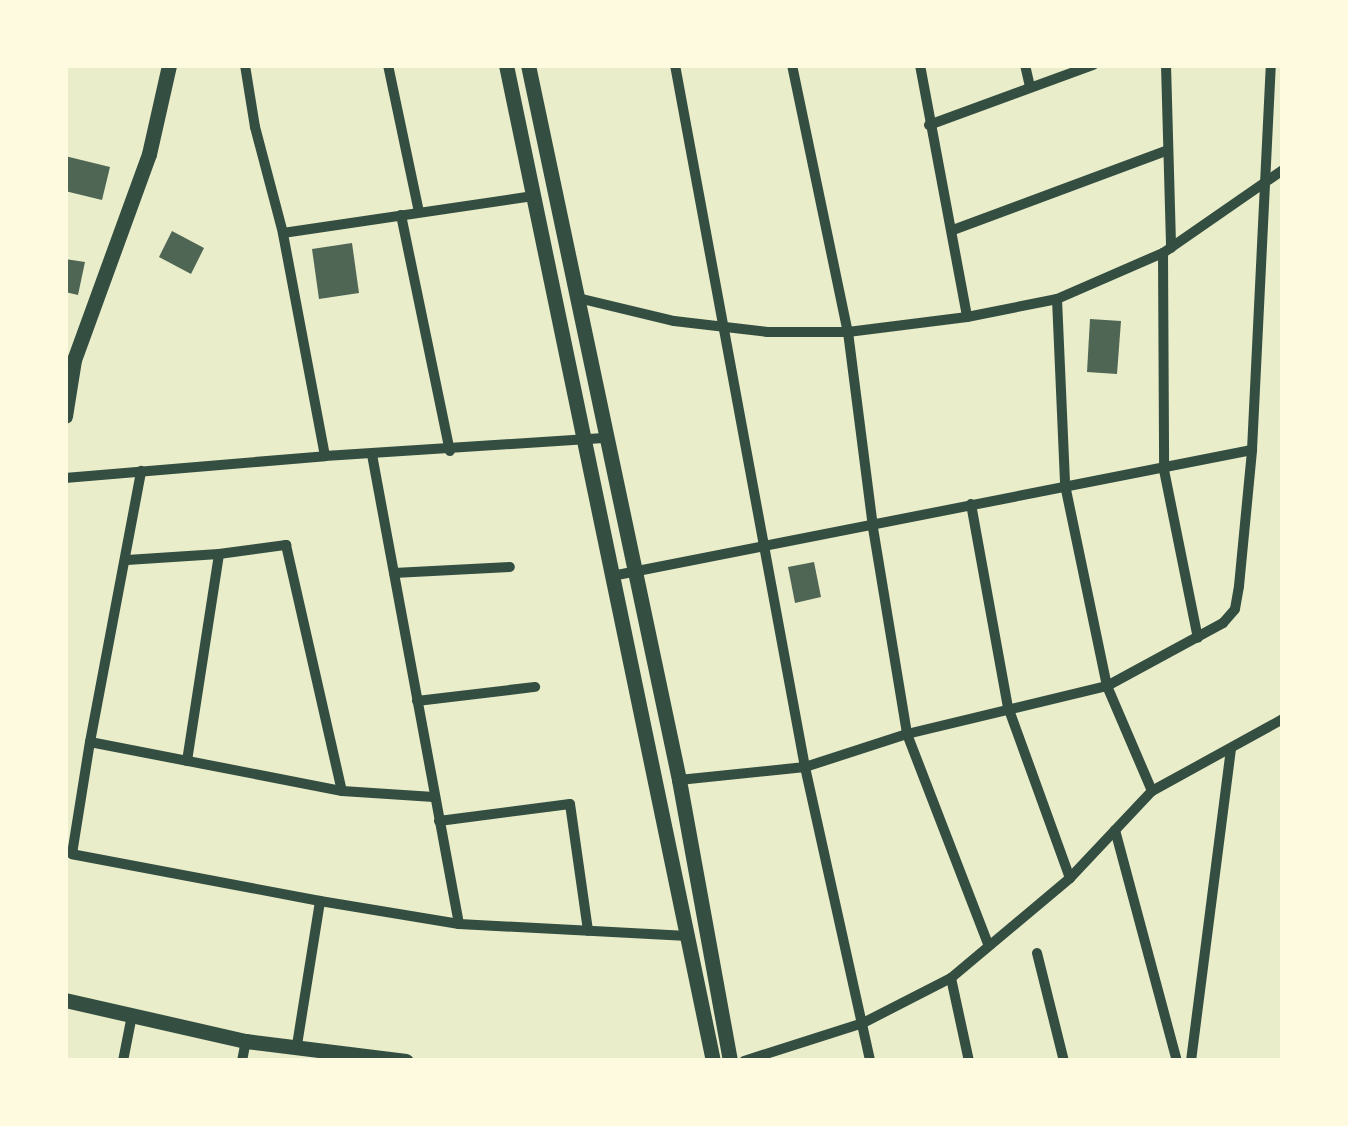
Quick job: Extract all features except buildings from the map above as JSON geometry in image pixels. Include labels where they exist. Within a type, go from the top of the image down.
[{"type":"street","points":[[65,416],[70,359],[150,154],[169,65]]},
{"type":"street","points":[[244,65],[254,127],[283,233],[325,456]]},
{"type":"street","points":[[388,65],[419,212]]},
{"type":"street","points":[[506,65],[713,1061]]},
{"type":"street","points":[[528,65],[678,780],[730,1061]]},
{"type":"street","points":[[675,65],[805,768],[870,1061]]},
{"type":"street","points":[[792,65],[848,332],[873,528],[907,734],[989,946]]},
{"type":"street","points":[[920,65],[967,317]]},
{"type":"street","points":[[1024,65],[1030,87]]},
{"type":"street","points":[[929,125],[1094,65]]},
{"type":"street","points":[[1166,65],[1164,470],[1198,638]]},
{"type":"street","points":[[678,780],[805,768],[907,734],[1107,686],[1223,623],[1235,608],[1252,450],[1271,65]]},
{"type":"street","points":[[953,230],[1165,151]]},
{"type":"street","points":[[578,298],[674,320],[722,326],[848,332],[967,317],[1057,298],[1167,250],[1283,170]]},
{"type":"street","points":[[283,233],[533,196]]},
{"type":"street","points":[[401,215],[450,451]]},
{"type":"street","points":[[1057,298],[1065,485],[1107,686],[1152,791]]},
{"type":"street","points":[[65,478],[607,438]]},
{"type":"street","points":[[612,576],[873,528],[971,504],[1164,470],[1252,450]]},
{"type":"street","points":[[372,455],[459,924]]},
{"type":"street","points":[[141,471],[72,854],[459,924],[688,936]]},
{"type":"street","points":[[971,504],[1008,707],[1070,878]]},
{"type":"street","points":[[126,560],[286,545],[342,792]]},
{"type":"street","points":[[187,761],[219,554]]},
{"type":"street","points":[[394,573],[510,567]]},
{"type":"street","points":[[417,702],[535,687]]},
{"type":"street","points":[[744,1061],[863,1023],[951,978],[1070,878],[1152,791],[1283,719]]},
{"type":"street","points":[[90,742],[342,792],[434,797]]},
{"type":"street","points":[[1191,1061],[1230,750]]},
{"type":"street","points":[[439,821],[570,804],[588,931]]},
{"type":"street","points":[[1115,830],[1177,1061]]},
{"type":"street","points":[[297,1045],[320,901]]},
{"type":"street","points":[[1037,953],[1064,1061]]},
{"type":"street","points":[[951,978],[969,1061]]},
{"type":"street","points":[[65,1000],[246,1041],[297,1045],[319,1055],[406,1061]]},
{"type":"street","points":[[123,1061],[132,1014]]},
{"type":"street","points":[[242,1061],[246,1041]]}]
